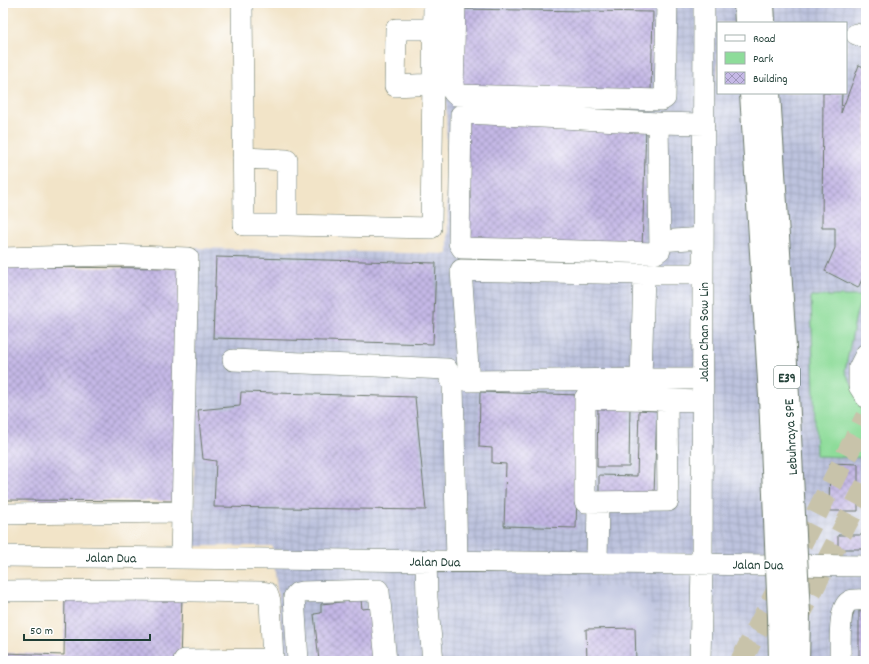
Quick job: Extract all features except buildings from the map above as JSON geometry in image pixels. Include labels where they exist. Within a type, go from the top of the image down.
[{"type":"highway","points":[[745,3],[746,22]]},
{"type":"highway","points":[[763,3],[764,22]]},
{"type":"highway","name":"Lebuhraya SPE","points":[[751,94],[770,396],[780,661]]},
{"type":"highway","name":"Lebuhraya SPE","points":[[769,94],[800,614],[798,661]]},
{"type":"street","points":[[242,3],[244,225],[430,228],[434,3]]},
{"type":"street","points":[[455,3],[453,92],[456,95],[662,100],[665,98],[667,3]]},
{"type":"street","name":"Jalan Chan Sow Lin","points":[[700,661],[702,564],[704,3]]},
{"type":"street","points":[[433,29],[396,29],[395,86],[433,84]]},
{"type":"street","points":[[658,123],[660,250],[656,253],[462,248],[459,243],[461,115],[466,113],[704,124]]},
{"type":"street","points":[[243,158],[287,160],[287,225]]},
{"type":"street","points":[[660,241],[703,238]]},
{"type":"street","points":[[3,258],[111,255],[188,258],[181,558]]},
{"type":"street","points":[[702,379],[470,381],[462,270],[703,274]]},
{"type":"street","points":[[641,379],[644,274]]},
{"type":"street","points":[[866,354],[859,368],[858,386],[866,397]]},
{"type":"street","points":[[233,360],[447,369],[453,385],[457,561]]},
{"type":"street","points":[[667,400],[668,501],[585,502],[585,398],[667,400],[702,401]]},
{"type":"street","points":[[597,563],[598,502]]},
{"type":"street","points":[[3,514],[182,512]]},
{"type":"street","name":"Jalan Dua","points":[[3,556],[866,566]]},
{"type":"street","points":[[126,590],[127,557]]},
{"type":"street","points":[[322,559],[324,591]]},
{"type":"street","points":[[354,560],[356,590]]},
{"type":"street","points":[[426,560],[427,598],[433,661]]},
{"type":"street","points":[[3,591],[126,590],[260,592],[267,594],[270,601],[273,660],[184,660]]},
{"type":"street","points":[[298,661],[294,597],[297,593],[356,590],[378,590],[379,592],[386,661]]},
{"type":"street","points":[[840,661],[841,618],[844,608],[851,600],[866,600]]},
{"type":"shaded area","points":[[445,3],[866,3],[866,661],[285,661],[272,546],[194,546],[195,248],[448,254]]},
{"type":"shaded area","points":[[564,586],[627,587],[654,607],[652,661],[561,661]]},
{"type":"green space","points":[[811,296],[862,296],[856,315],[845,371],[860,402],[866,405],[866,458],[816,456]]},
{"type":"tunnel","points":[[741,661],[866,417]]},
{"type":"tunnel","points":[[796,622],[866,485]]}]
